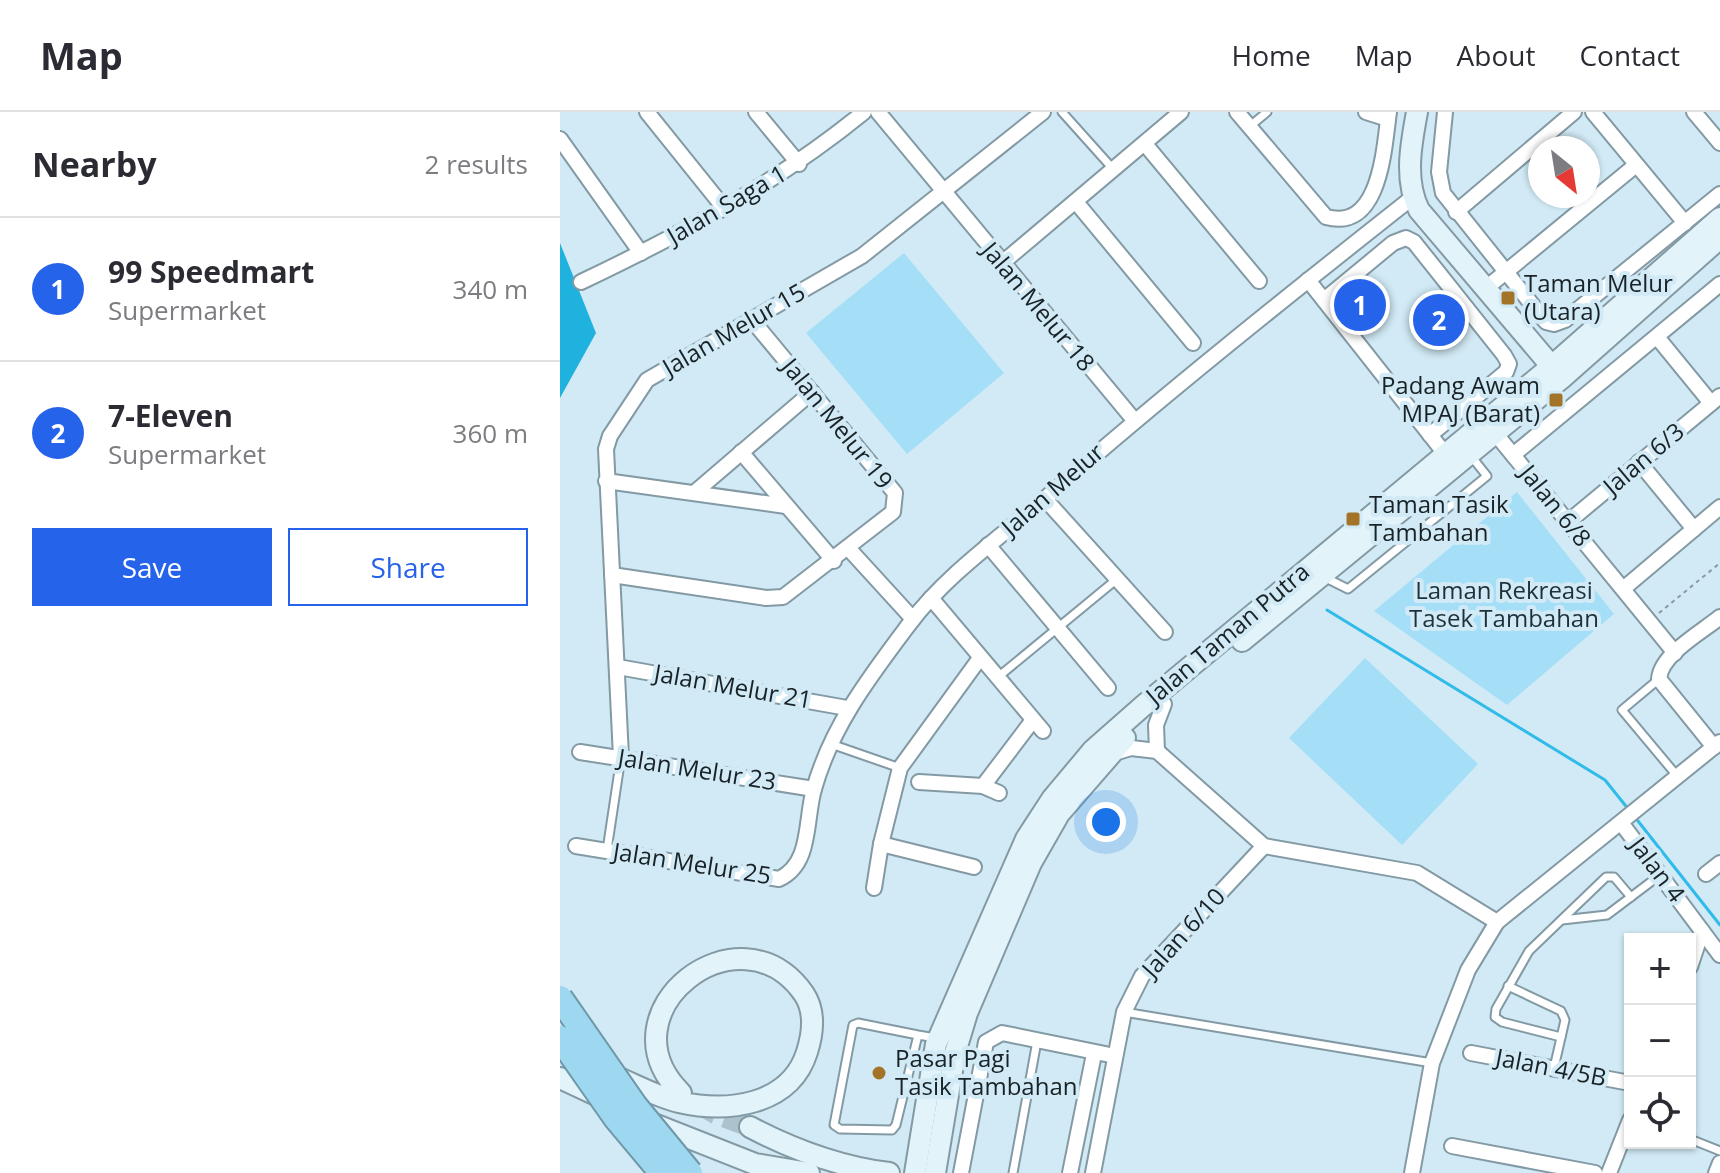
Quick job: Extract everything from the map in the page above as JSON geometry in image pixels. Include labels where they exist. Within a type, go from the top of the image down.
[{"type":"highway","points":[[560,998],[635,1106],[690,1173]]},
{"type":"highway","points":[[560,1038],[616,1118],[662,1173]]},
{"type":"street","points":[[756,112],[799,164]]},
{"type":"street","name":"Jalan Saga 1","points":[[581,282],[725,209],[799,164],[864,112]]},
{"type":"street","name":"Jalan Melur 18","points":[[878,112],[1001,264],[1134,420]]},
{"type":"street","name":"Jalan Melur 15","points":[[621,757],[606,481],[610,436],[647,380],[862,256],[1043,112]]},
{"type":"street","points":[[1001,264],[1181,112]]},
{"type":"street","points":[[1237,112],[1326,217],[1338,220],[1351,216],[1374,194],[1389,116],[1366,112]]},
{"type":"street","points":[[1417,112],[1410,172],[1413,197],[1419,210],[1557,372]]},
{"type":"street","points":[[1445,112],[1439,172],[1443,193],[1546,322],[1554,324],[1565,320],[1720,194]]},
{"type":"street","points":[[1456,212],[1574,112]]},
{"type":"street","points":[[1593,112],[1685,223]]},
{"type":"street","points":[[1695,112],[1720,143]]},
{"type":"street","points":[[649,113],[725,209]]},
{"type":"street","points":[[560,139],[641,253]]},
{"type":"street","points":[[1145,144],[1259,281]]},
{"type":"street","points":[[1485,289],[1636,165]]},
{"type":"street","name":"Jalan Melur","points":[[800,862],[814,789],[847,708],[931,598],[1134,420],[1413,197]]},
{"type":"street","points":[[1076,202],[1193,343]]},
{"type":"street","name":"Jalan Taman Putra","points":[[915,1173],[928,1037],[1026,839],[1052,799],[1093,750],[1317,570],[1495,433],[1720,218]]},
{"type":"street","points":[[1324,300],[1393,243],[1406,238],[1414,242],[1504,355],[1509,364],[1506,372],[1430,435]]},
{"type":"street","name":"Jalan Taman Putra","points":[[935,1173],[955,1053],[967,1013],[1031,863],[1059,814],[1107,756],[1446,455],[1557,372],[1720,238]]},
{"type":"street","points":[[1308,280],[1446,455]]},
{"type":"street","points":[[1513,455],[1720,284]]},
{"type":"street","name":"Jalan Melur 19","points":[[612,575],[766,598],[783,597],[834,561],[893,512],[895,493],[752,320]]},
{"type":"street","points":[[1657,337],[1716,399]]},
{"type":"street","points":[[694,493],[812,392]]},
{"type":"street","name":"Jalan 6/3","points":[[1568,522],[1716,399]]},
{"type":"street","name":"Jalan 6/8","points":[[1495,433],[1675,653]]},
{"type":"street","points":[[741,452],[834,561]]},
{"type":"street","points":[[1639,462],[1694,529]]},
{"type":"street","points":[[606,481],[786,506]]},
{"type":"street","points":[[1045,499],[1165,632]]},
{"type":"street","points":[[1623,589],[1720,507]]},
{"type":"street","points":[[988,545],[1108,688]]},
{"type":"street","points":[[849,549],[913,619]]},
{"type":"street","points":[[931,598],[1038,726],[983,786]]},
{"type":"street","points":[[1412,1173],[1432,1063],[1468,970],[1497,922],[1717,744],[1659,679],[1659,672],[1675,653],[1720,617]]},
{"type":"street","points":[[874,888],[881,844],[900,768],[980,658]]},
{"type":"street","name":"Jalan Melur 21","points":[[618,667],[847,708]]},
{"type":"street","points":[[1157,751],[1156,725],[1164,704]]},
{"type":"street","points":[[1107,756],[1131,748],[1157,751],[1264,846],[1417,873],[1497,922]]},
{"type":"street","name":"Jalan Melur 23","points":[[580,752],[814,789]]},
{"type":"street","points":[[919,782],[983,786],[999,793]]},
{"type":"street","name":"Jalan 4","points":[[1625,821],[1660,875],[1720,955]]},
{"type":"street","points":[[881,844],[974,867]]},
{"type":"street","name":"Jalan Melur 25","points":[[576,846],[779,879],[793,873],[800,862]]},
{"type":"street","name":"Jalan 6/10","points":[[1093,1173],[1124,1012],[1142,976],[1264,846]]},
{"type":"street","points":[[1706,874],[1720,863]]},
{"type":"street","points":[[1696,949],[1702,931]]},
{"type":"street","points":[[560,1054],[677,1101],[708,1107],[752,1104],[782,1090],[803,1064],[813,1018],[807,999],[794,981],[775,967],[754,959],[723,960],[697,971],[676,987],[662,1009],[655,1035],[659,1065],[681,1093]]},
{"type":"street","points":[[961,1173],[986,1042],[1002,1033],[1115,1056]]},
{"type":"street","points":[[925,1173],[936,1115],[955,1053]]},
{"type":"street","name":"Jalan 4/5B","points":[[1471,1053],[1624,1082]]},
{"type":"street","points":[[1070,1173],[1094,1054]]},
{"type":"street","points":[[560,1078],[654,1132],[688,1137],[755,1164],[809,1173]]},
{"type":"street","points":[[750,1127],[785,1145],[882,1172],[907,1159],[920,1136]]},
{"type":"street","points":[[1609,1173],[1624,1135]]},
{"type":"street","points":[[1452,1146],[1595,1173]]},
{"type":"street","points":[[1716,1173],[1720,1163]]},
{"type":"lane","points":[[1062,112],[1114,170]]},
{"type":"lane","points":[[1249,127],[1267,112]]},
{"type":"lane","points":[[997,678],[1117,579]]},
{"type":"lane","points":[[1659,679],[1622,710],[1678,777]]},
{"type":"lane","points":[[831,744],[900,768]]},
{"type":"lane","points":[[607,850],[621,757]]},
{"type":"lane","points":[[1561,1037],[1502,1022],[1495,1017],[1508,986],[1529,951],[1611,875],[1631,897]]},
{"type":"lane","points":[[1560,920],[1607,915],[1660,875]]},
{"type":"lane","points":[[1508,986],[1561,1011],[1565,1020],[1554,1069]]},
{"type":"lane","points":[[1124,1012],[1432,1063]]},
{"type":"lane","points":[[858,1023],[928,1037],[892,1130],[840,1129],[834,1125],[853,1025],[858,1023]]},
{"type":"lane","points":[[1013,1173],[1037,1041]]},
{"type":"lane","points":[[1696,1141],[1720,1151]]},
{"type":"lane","points":[[646,1173],[650,1149]]},
{"type":"path","points":[[1649,621],[1720,563]]},
{"type":"green space","points":[[904,253],[1004,373],[907,454],[806,333]]},
{"type":"green space","name":"Laman Rekreasi Tasek Tambahan","points":[[1517,492],[1614,614],[1507,705],[1374,611]]},
{"type":"green space","points":[[1365,658],[1478,764],[1402,845],[1289,738]]},
{"type":"shaded area","points":[[560,243],[596,333],[560,398]]},
{"type":"waterway","points":[[1327,610],[1605,780],[1629,810]]},
{"type":"waterway","points":[[1634,816],[1720,925]]},
{"type":"tunnel","points":[[698,1104],[750,1127]]},
{"type":"place","name":"Taman Melur (Utara)","points":[[1508,298]]},
{"type":"place","name":"99 Speedmart","points":[[1360,305]]},
{"type":"place","name":"7-Eleven","points":[[1439,320]]},
{"type":"place","name":"Padang Awam MPAJ (Barat)","points":[[1556,400]]},
{"type":"place","name":"Taman Tasik Tambahan","points":[[1353,519]]},
{"type":"place","name":"Pasar Pagi Tasik Tambahan","points":[[879,1073]]}]
